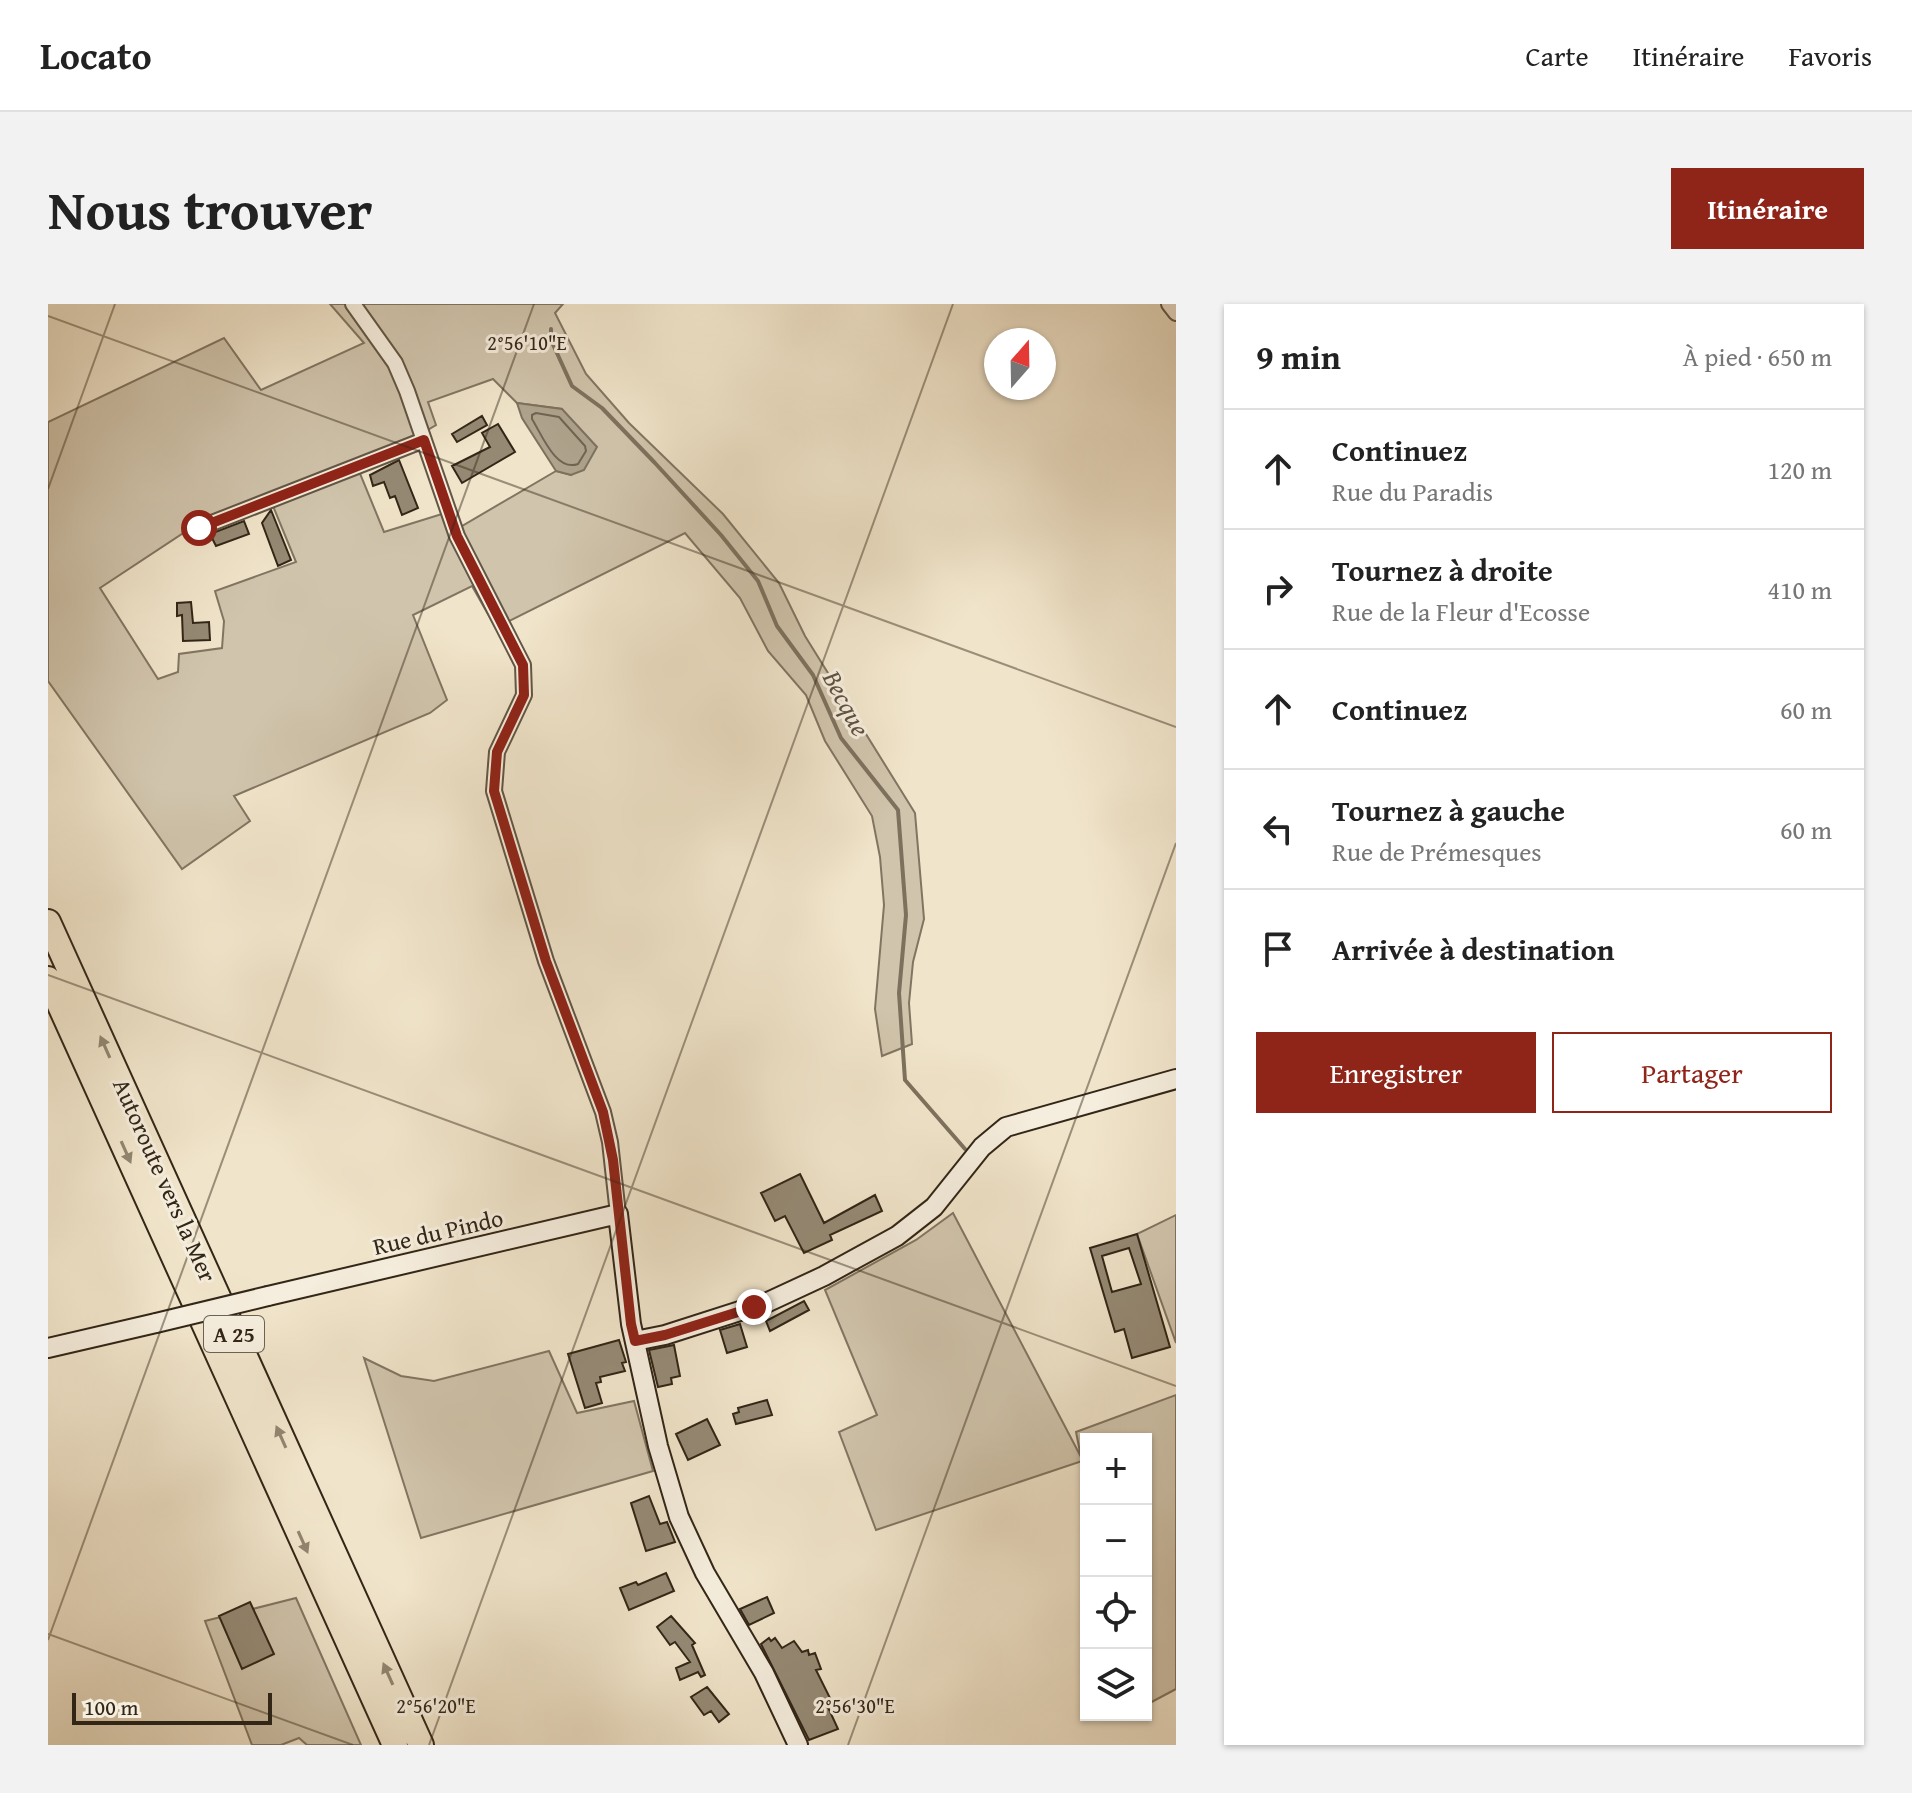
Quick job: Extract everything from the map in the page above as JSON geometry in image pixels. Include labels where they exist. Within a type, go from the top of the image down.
[{"type":"highway","name":"Autoroute vers la Mer","points":[[48,922],[421,1745]]},
{"type":"highway","name":"A 25","points":[[48,979],[395,1745]]},
{"type":"street","points":[[353,304],[395,363],[457,536],[523,665],[524,695],[497,752],[494,791],[549,971],[603,1112],[611,1151],[635,1341],[658,1446],[679,1517],[709,1580],[764,1673],[798,1745]]},
{"type":"street","points":[[1169,304],[1176,313]]},
{"type":"street","points":[[199,528],[424,440]]},
{"type":"street","points":[[635,1341],[665,1335],[768,1302],[897,1236],[934,1207],[986,1142],[1006,1127],[1176,1079]]},
{"type":"street","name":"Rue du Pindo","points":[[48,1348],[618,1214]]},
{"type":"shaded area","points":[[330,304],[563,304],[555,313],[586,374],[629,423],[723,514],[779,583],[805,636],[915,813],[924,919],[913,962],[909,1003],[912,1044],[882,1056],[875,1009],[884,905],[880,857],[872,816],[825,741],[806,695],[768,651],[740,598],[685,533],[511,620],[497,630],[472,586],[413,615],[447,700],[430,713],[234,796],[250,821],[182,869],[48,681],[48,422],[224,338],[261,390],[364,343]],"holes":[[[493,379],[517,403],[562,409],[571,475],[556,471],[450,533],[442,514],[384,532],[359,471],[273,506],[296,562],[215,591],[224,621],[222,648],[179,654],[178,672],[158,679],[100,588],[185,532],[414,438],[436,425],[428,402]]]},
{"type":"shaded area","points":[[953,1213],[1080,1455],[1080,1462],[876,1530],[839,1432],[877,1415],[825,1290],[916,1240]]},
{"type":"shaded area","points":[[1176,1215],[1176,1343],[1137,1234]]},
{"type":"shaded area","points":[[549,1351],[577,1413],[634,1401],[653,1471],[421,1538],[364,1358],[401,1376],[434,1381]]},
{"type":"shaded area","points":[[1176,1395],[1176,1689],[1152,1702],[1152,1433],[1080,1433],[1080,1452],[1076,1432]]},
{"type":"shaded area","points":[[296,1598],[361,1745],[307,1745],[299,1738],[281,1745],[252,1745],[205,1621]]},
{"type":"water","points":[[517,403],[562,409],[597,447],[584,470],[571,475],[556,471],[522,418]]},
{"type":"building","points":[[482,416],[487,425],[457,442],[452,434]]},
{"type":"building","points":[[498,424],[515,452],[462,483],[452,466],[490,447],[482,433]]},
{"type":"building","points":[[399,460],[418,508],[402,515],[395,496],[390,498],[384,482],[373,486],[370,475]]},
{"type":"building","points":[[271,510],[291,560],[278,566],[262,523]]},
{"type":"building","points":[[244,521],[249,534],[216,546],[210,534]]},
{"type":"building","points":[[191,602],[193,623],[209,622],[210,640],[183,641],[182,615],[177,616],[177,603]]},
{"type":"building","points":[[800,1174],[824,1223],[875,1195],[882,1211],[830,1235],[832,1240],[804,1253],[785,1216],[775,1221],[761,1193]]},
{"type":"building","points":[[1137,1234],[1170,1347],[1132,1358],[1124,1329],[1115,1332],[1090,1248]],"holes":[[[1129,1248],[1141,1284],[1112,1292],[1102,1256]]]},
{"type":"building","points":[[804,1301],[809,1310],[770,1331],[766,1321]]},
{"type":"building","points":[[740,1324],[747,1347],[727,1353],[720,1330]]},
{"type":"building","points":[[619,1340],[626,1362],[622,1363],[625,1371],[600,1377],[601,1382],[596,1383],[602,1403],[585,1408],[568,1354]]},
{"type":"building","points":[[674,1345],[680,1376],[671,1378],[672,1384],[658,1387],[649,1350]]},
{"type":"building","points":[[767,1400],[772,1415],[736,1424],[733,1414],[739,1412],[738,1408]]},
{"type":"building","points":[[707,1419],[720,1445],[688,1460],[676,1434]]},
{"type":"building","points":[[649,1496],[660,1524],[667,1522],[675,1542],[646,1551],[631,1503]]},
{"type":"building","points":[[666,1573],[674,1591],[629,1610],[620,1588],[636,1582],[638,1585]]},
{"type":"building","points":[[767,1597],[774,1613],[749,1625],[740,1609]]},
{"type":"building","points":[[250,1602],[274,1654],[242,1669],[219,1616]]},
{"type":"building","points":[[671,1616],[695,1643],[692,1645],[705,1675],[701,1677],[698,1672],[680,1680],[676,1668],[690,1662],[675,1642],[670,1645],[657,1627]]},
{"type":"building","points":[[769,1638],[771,1641],[775,1638],[782,1648],[794,1641],[802,1652],[808,1650],[809,1655],[815,1653],[821,1669],[816,1670],[830,1698],[826,1703],[838,1729],[809,1740],[761,1644]]},
{"type":"building","points":[[707,1687],[729,1714],[719,1722],[711,1711],[704,1715],[691,1697]]},
{"type":"waterway","name":"Becque","points":[[551,329],[551,340],[572,386],[602,408],[655,463],[758,581],[777,626],[813,675],[841,738],[898,810],[906,915],[899,993],[905,1080],[965,1149]]},
{"type":"route","points":[[199,528],[424,440],[457,536],[523,665],[524,695],[497,752],[494,791],[546,961],[603,1112],[613,1160],[635,1341],[665,1335],[754,1307]]}]
